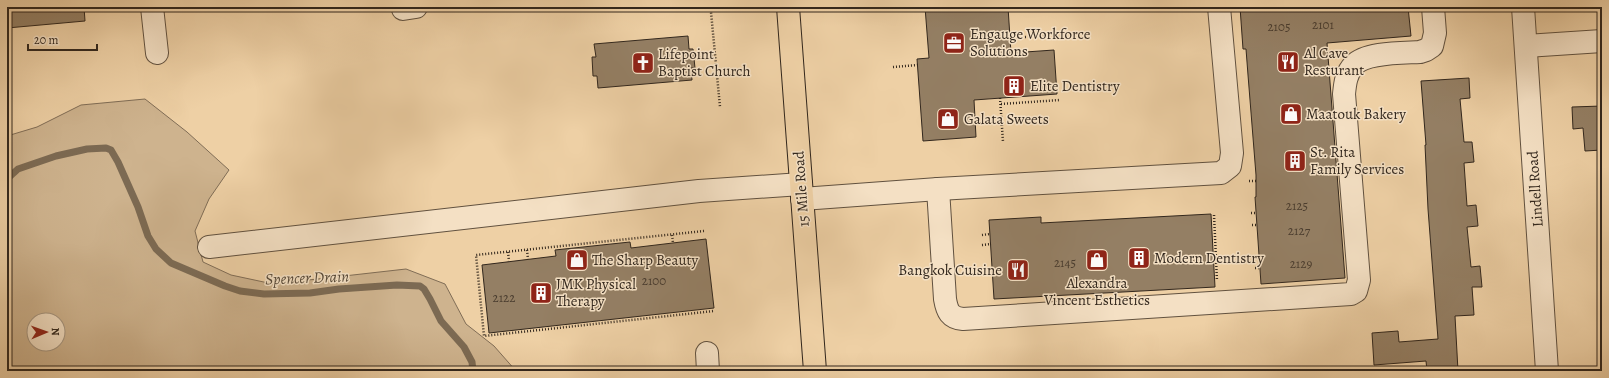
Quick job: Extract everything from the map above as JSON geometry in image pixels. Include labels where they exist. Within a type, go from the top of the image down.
[{"type":"main road","name":"15 Mile Road","points":[[788,7],[815,371]]},
{"type":"street","points":[[152,7],[156,53]]},
{"type":"street","points":[[210,247],[699,191],[938,189],[1221,173],[1230,166],[1232,153],[1219,7]]},
{"type":"street","points":[[938,189],[945,299],[950,315],[956,318],[963,319],[1351,294],[1356,291],[1359,280],[1344,94],[1345,84],[1353,65],[1360,60],[1378,55],[1420,52],[1432,46],[1435,33],[1433,7]]},
{"type":"street","name":"Lindell Road","points":[[1523,7],[1548,371]]},
{"type":"street","points":[[1526,46],[1602,41]]},
{"type":"path","points":[[709,7],[711,12],[720,107]]},
{"type":"path","points":[[1010,38],[1056,35]]},
{"type":"path","points":[[694,58],[715,56]]},
{"type":"path","points":[[893,67],[918,65]]},
{"type":"path","points":[[1043,95],[1044,101]]},
{"type":"path","points":[[1000,98],[1004,142]]},
{"type":"path","points":[[1001,104],[1060,100]]},
{"type":"path","points":[[1249,181],[1256,181]]},
{"type":"path","points":[[1251,213],[1256,213]]},
{"type":"path","points":[[1214,216],[1218,288]]},
{"type":"path","points":[[704,231],[579,246],[476,255],[484,336],[714,311]]},
{"type":"path","points":[[982,235],[990,234]]},
{"type":"path","points":[[672,235],[673,243]]},
{"type":"path","points":[[982,245],[990,244]]},
{"type":"path","points":[[527,250],[528,259]]},
{"type":"path","points":[[508,252],[509,261]]},
{"type":"path","points":[[1254,258],[1259,257]]},
{"type":"path","points":[[1255,268],[1260,268]]},
{"type":"shaded area","points":[[145,99],[187,132],[229,170],[209,199],[195,231],[203,262],[231,275],[273,284],[406,269],[445,284],[466,324],[494,346],[516,371],[7,371],[7,136],[37,127],[81,105]]},
{"type":"building","points":[[7,7],[84,7],[85,21],[7,28]]},
{"type":"building","points":[[925,7],[1008,7],[1011,53],[1054,50],[1057,94],[974,100],[976,137],[923,141],[917,59],[929,58]]},
{"type":"building","points":[[1240,7],[1408,7],[1411,36],[1327,43],[1345,278],[1261,284],[1255,197],[1256,175],[1246,49],[1243,49]]},
{"type":"building","name":"Lifepoint Baptist Church","points":[[688,36],[689,49],[693,49],[695,68],[691,68],[692,80],[598,88],[597,76],[593,76],[592,57],[596,57],[594,44]]},
{"type":"building","points":[[1469,78],[1470,98],[1460,99],[1464,142],[1472,142],[1474,162],[1464,163],[1467,206],[1476,205],[1478,226],[1467,227],[1471,267],[1480,266],[1482,287],[1472,287],[1474,315],[1455,316],[1458,371],[1427,371],[1426,361],[1374,365],[1372,333],[1398,331],[1399,342],[1438,339],[1428,209],[1426,145],[1421,81]]},
{"type":"building","points":[[1602,106],[1602,150],[1585,151],[1583,128],[1573,129],[1572,107]]},
{"type":"building","points":[[1211,214],[1215,287],[994,299],[989,220],[1041,217],[1041,223]]},
{"type":"building","points":[[706,239],[714,308],[489,333],[482,265],[556,256],[555,250],[630,242],[631,248]]},
{"type":"waterway","name":"Spencer Drain","points":[[7,179],[18,169],[56,156],[87,149],[106,148],[111,150],[138,207],[148,236],[156,249],[171,263],[225,286],[240,291],[264,294],[310,293],[339,289],[397,285],[420,286],[424,289],[441,321],[464,347],[472,362],[473,371]]},
{"type":"place","name":"Engauge Workforce Solutions","points":[[954,43]]},
{"type":"place","name":"Al Cave Resturant","points":[[1288,62]]},
{"type":"place","name":"Lifepoint Baptist Church","points":[[643,63]]},
{"type":"place","name":"Elite Dentistry","points":[[1014,86]]},
{"type":"place","name":"Maatouk Bakery","points":[[1291,114]]},
{"type":"place","name":"Galata Sweets","points":[[948,119]]},
{"type":"place","name":"St. Rita Family Services","points":[[1295,161]]},
{"type":"place","name":"Modern Dentistry","points":[[1139,258]]},
{"type":"place","name":"The Sharp Beauty","points":[[577,260]]},
{"type":"place","name":"Alexandra Vincent Esthetics","points":[[1097,260]]},
{"type":"place","name":"Bangkok Cuisine","points":[[1018,270]]},
{"type":"place","name":"JMK Physical Therapy","points":[[541,293]]}]
